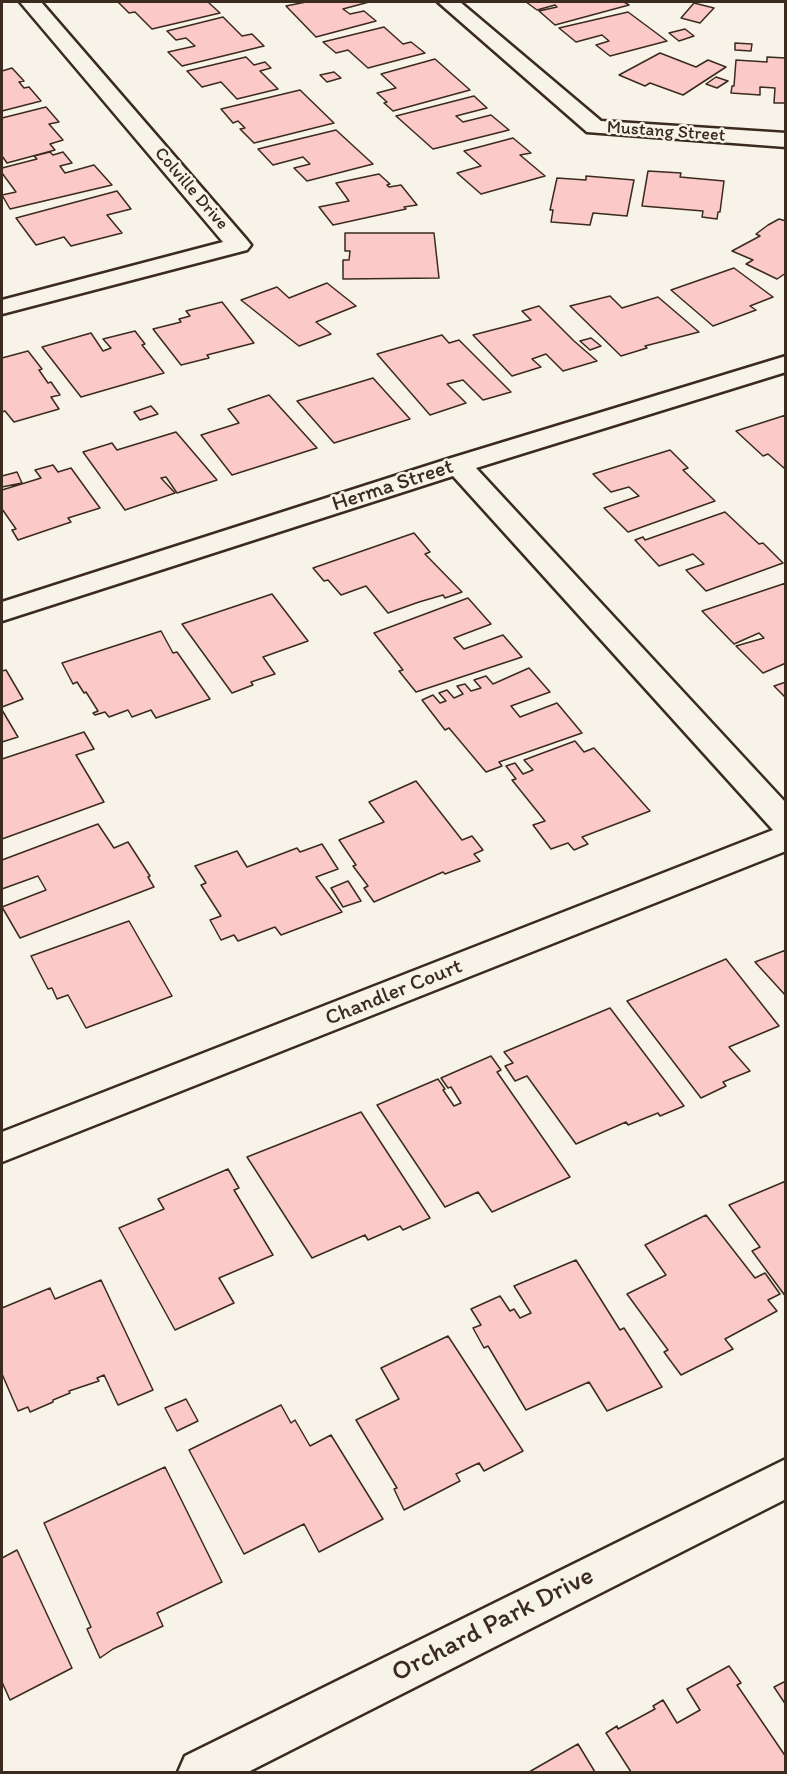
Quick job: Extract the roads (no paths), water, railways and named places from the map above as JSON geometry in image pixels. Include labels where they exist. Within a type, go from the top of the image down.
[{"type":"street","name":"Colville Drive","points":[[2,307],[239,245],[30,2]]},
{"type":"street","name":"Mustang Street","points":[[448,2],[595,127],[786,140]]},
{"type":"street","name":"Herma Street","points":[[2,612],[458,465],[786,364]]},
{"type":"street","points":[[458,465],[786,825]]},
{"type":"street","name":"Chandler Court","points":[[2,1147],[786,838]]},
{"type":"street","name":"Orchard Park Drive","points":[[201,1773],[786,1478]]}]
